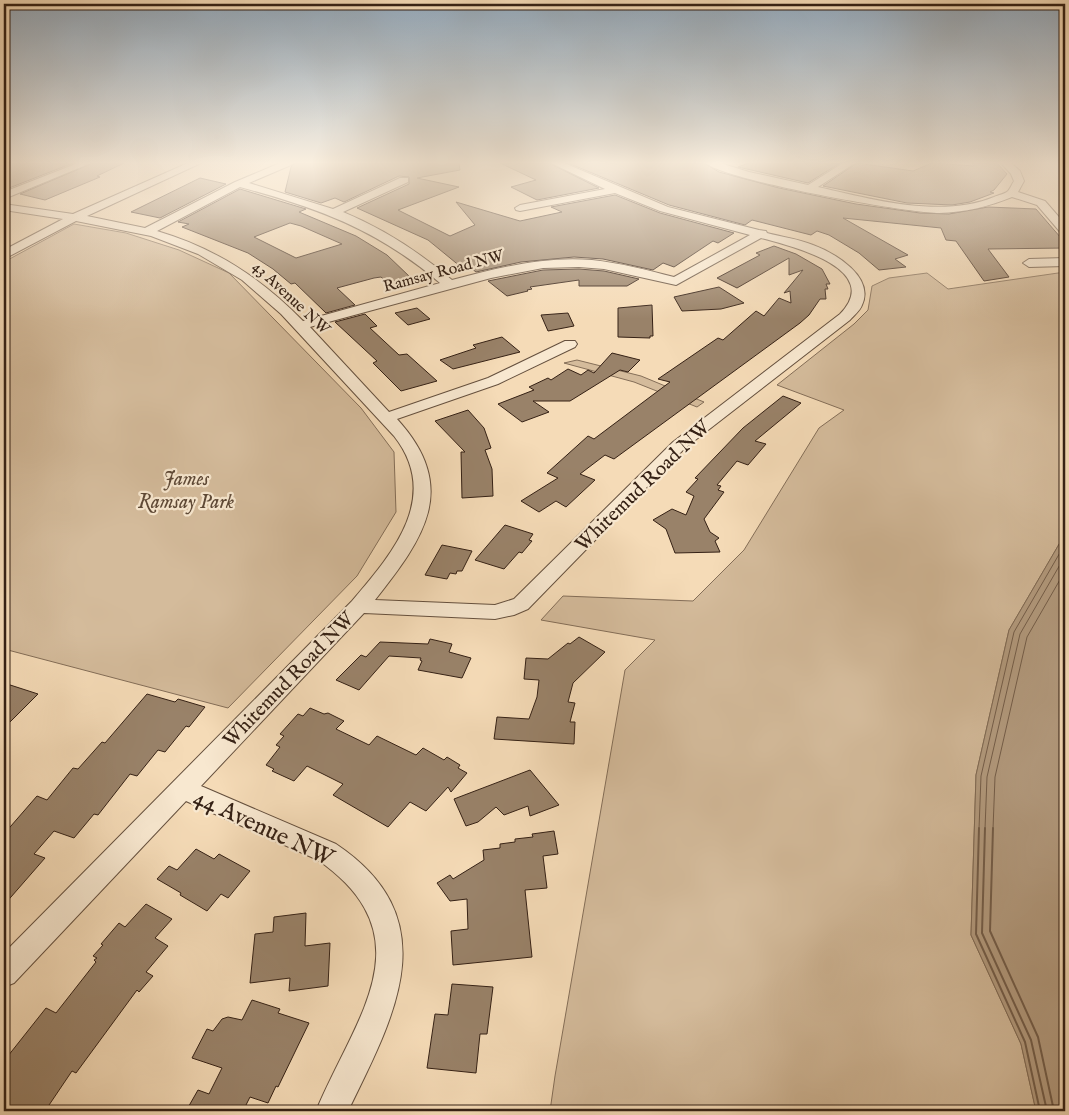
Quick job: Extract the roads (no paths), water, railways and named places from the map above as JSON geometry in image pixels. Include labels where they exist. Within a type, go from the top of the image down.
[{"type":"street","name":"43 Avenue NW","points":[[56,215],[146,232],[184,243],[230,265],[262,289],[300,326],[386,418],[412,449],[418,462],[421,476],[421,504],[412,534],[405,549],[359,606]]},
{"type":"street","points":[[4,242],[56,215]]},
{"type":"street","points":[[4,255],[80,215]]},
{"type":"street","points":[[146,232],[179,215]]},
{"type":"street","points":[[342,215],[387,237],[427,264],[450,285]]},
{"type":"street","points":[[689,215],[800,243],[820,252],[846,269],[857,283]]},
{"type":"street","points":[[1051,215],[1065,231]]},
{"type":"street","name":"Ramsay Road NW","points":[[300,326],[525,266],[565,263],[603,265],[676,281],[762,233]]},
{"type":"street","points":[[1029,263],[1065,262]]},
{"type":"street","name":"Whitemud Road NW","points":[[4,973],[359,606],[495,612],[507,610],[521,604],[679,445],[851,313],[860,298],[857,283]]},
{"type":"street","points":[[386,418],[493,381],[570,344]]},
{"type":"street","name":"44 Avenue NW","points":[[181,788],[326,851],[351,868],[369,888],[383,913],[389,943]]},
{"type":"street","points":[[332,1111],[377,1015],[390,966],[389,943]]},
{"type":"water","points":[[1065,534],[1065,1111],[1036,1111],[1021,1044],[971,935],[976,775],[1009,630]]},
{"type":"park label","name":"James Ramsay Park","points":[[186,490]]}]
